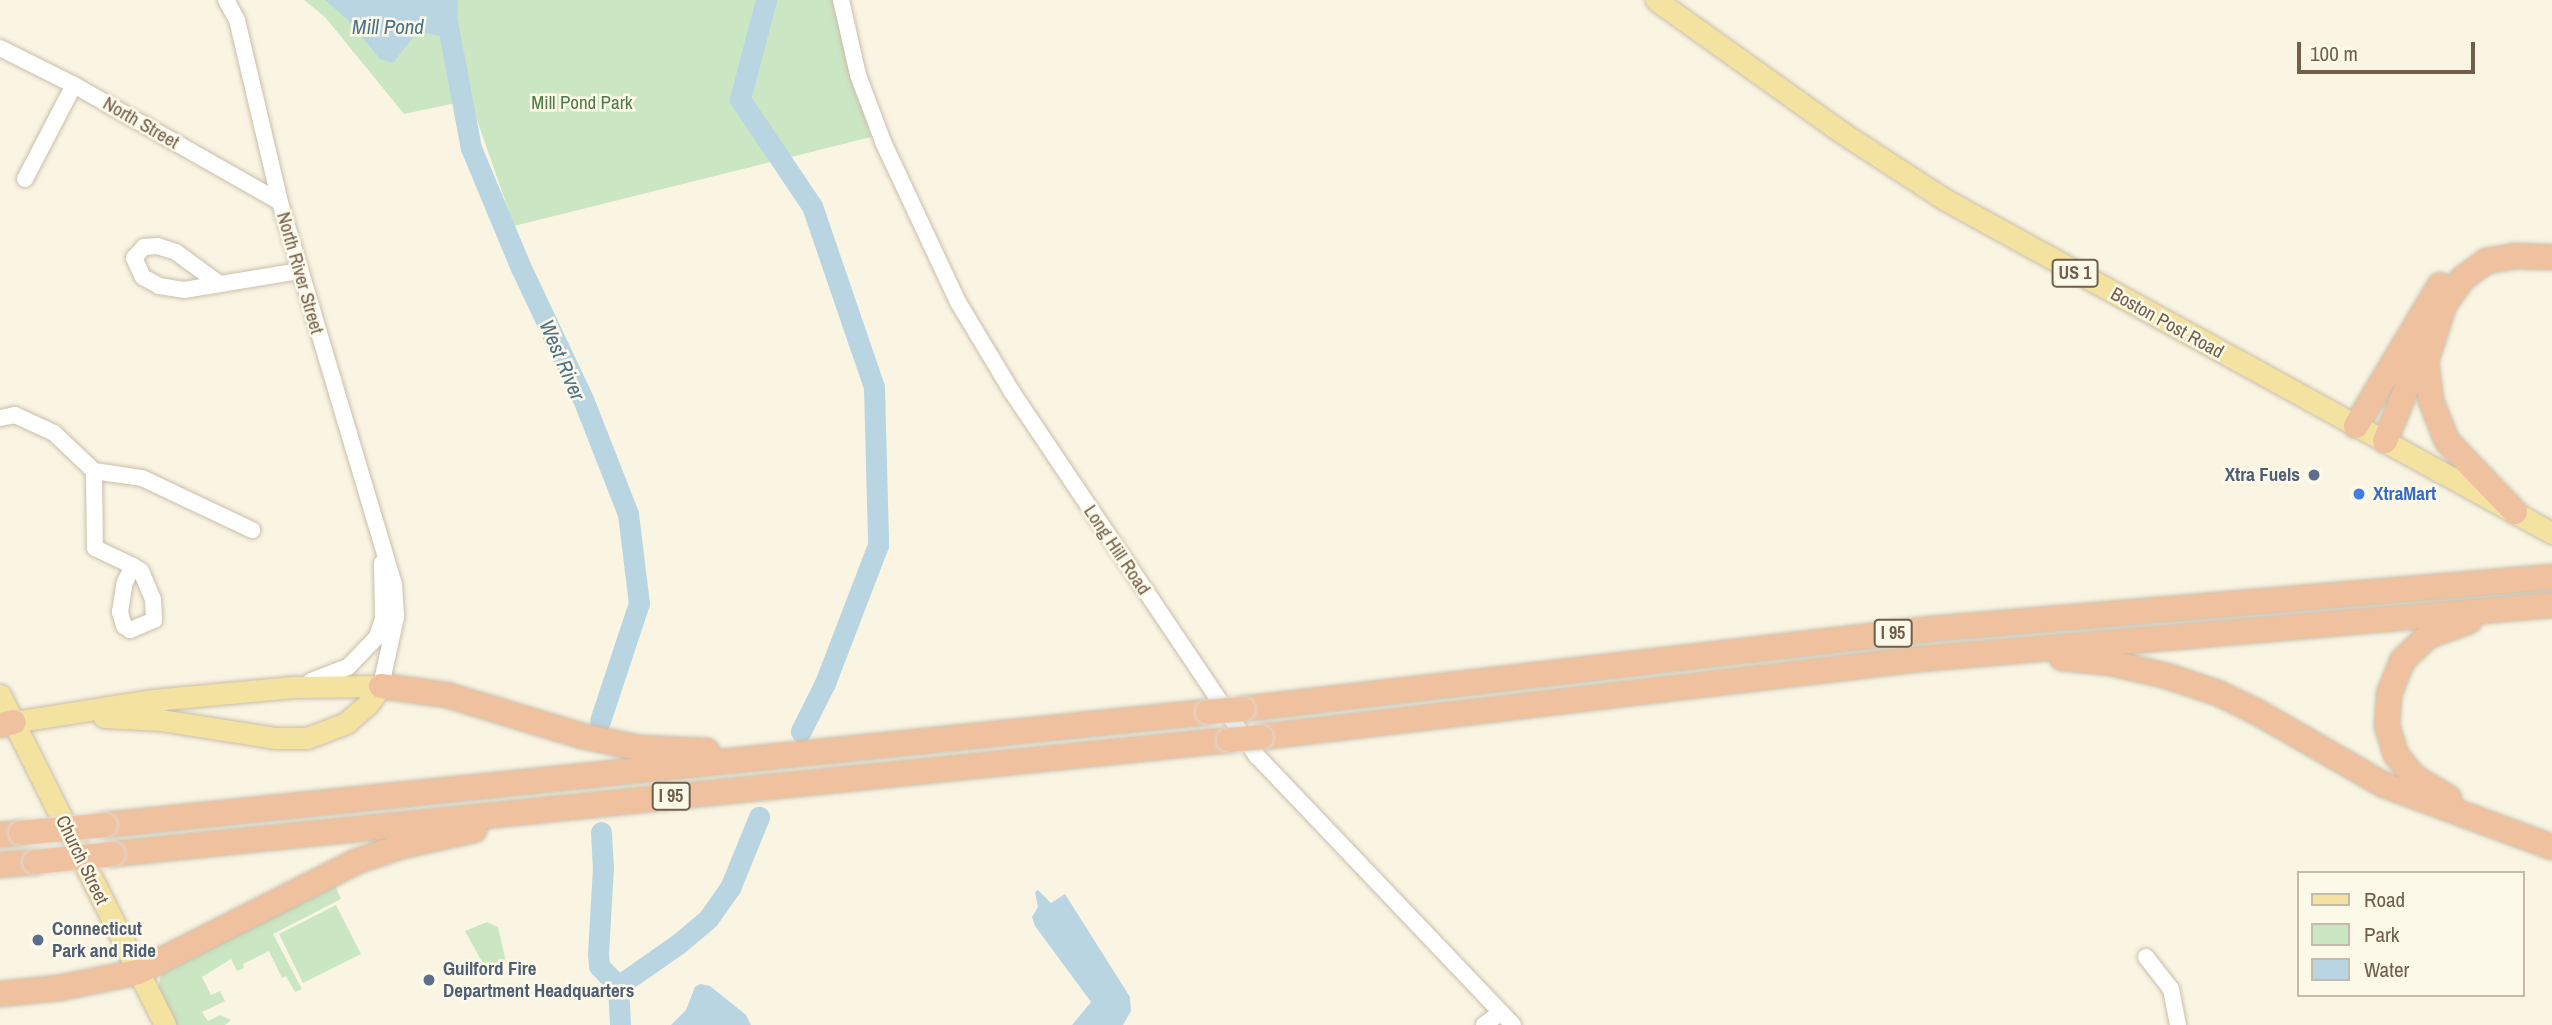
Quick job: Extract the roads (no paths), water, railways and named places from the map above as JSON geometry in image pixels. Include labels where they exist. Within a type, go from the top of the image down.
[{"type":"highway","points":[[2356,426],[2437,288],[2460,263],[2484,249],[2514,241],[2552,244]]},
{"type":"highway","points":[[2385,441],[2402,394],[2444,305],[2462,279],[2487,261],[2514,256],[2552,257]]},
{"type":"highway","points":[[2444,305],[2426,361],[2431,401],[2447,441],[2515,512]]},
{"type":"highway","name":"I 95","points":[[10,834],[1243,709],[1930,629],[2548,577]]},
{"type":"highway","points":[[2552,606],[2469,621],[2428,636],[2402,661],[2389,694],[2387,726],[2396,755],[2414,777],[2445,797],[2552,834]]},
{"type":"highway","name":"I 95","points":[[0,865],[1261,737],[1922,659],[2552,606]]},
{"type":"highway","points":[[1922,659],[2057,657],[2111,663],[2167,676],[2218,693],[2258,712],[2384,785],[2552,847]]},
{"type":"highway","points":[[382,686],[447,695],[582,736],[640,748],[724,752],[858,748]]},
{"type":"highway","points":[[0,994],[59,988],[138,972],[358,861],[465,832],[656,797]]},
{"type":"main road","name":"Boston Post Road","points":[[1656,0],[1831,124],[1944,199],[2552,533]]},
{"type":"main road","name":"North River Street","points":[[7,724],[153,701],[293,687],[382,686]]},
{"type":"main road","name":"North River Street","points":[[57,716],[161,720],[275,738],[307,738],[346,723],[368,704],[382,686]]},
{"type":"main road","name":"Church Street","points":[[0,695],[7,724],[165,1025]]},
{"type":"street","name":"North River Street","points":[[226,0],[236,20],[280,202],[394,585],[397,606],[391,652],[382,686]]},
{"type":"street","name":"Long Hill Road","points":[[841,0],[858,75],[884,144],[958,302],[1006,384],[1256,756],[1513,1025]]},
{"type":"street","name":"North Street","points":[[0,47],[74,85],[280,202]]},
{"type":"street","points":[[25,179],[74,85]]},
{"type":"street","points":[[218,283],[176,252],[158,246],[144,247],[134,258],[143,277],[159,286],[200,290],[218,283],[300,271]]},
{"type":"street","points":[[0,418],[15,415],[54,433],[94,471],[142,478],[252,530]]},
{"type":"street","points":[[94,471],[96,548],[133,566]]},
{"type":"street","name":"North River Street","points":[[293,687],[343,670],[377,637],[383,619],[382,544]]},
{"type":"street","points":[[2146,957],[2171,989],[2178,1025]]},
{"type":"street","points":[[1484,1025],[1501,1012]]},
{"type":"water","name":"Mill Pond","points":[[325,0],[458,0],[457,33],[444,37],[418,31],[393,63],[380,59],[347,19]]},
{"type":"water","points":[[1038,890],[1051,903],[1065,894],[1130,997],[1131,1011],[1123,1025],[1072,1025],[1091,1002],[1035,926],[1032,917],[1038,907],[1035,892]]},
{"type":"water","points":[[700,984],[710,986],[746,1015],[751,1025],[671,1025],[686,1010],[695,987]]},
{"type":"waterway","name":"West River","points":[[443,0],[471,148],[521,268],[583,399],[628,514],[639,603],[600,721]]},
{"type":"waterway","points":[[766,0],[740,99],[812,206],[874,387],[878,545],[825,683],[801,731]]},
{"type":"waterway","points":[[618,986],[678,944],[708,919],[730,888],[759,817]]},
{"type":"waterway","points":[[601,832],[603,867],[599,966],[618,986]]},
{"type":"waterway","name":"West River","points":[[618,986],[620,1025]]},
{"type":"place","name":"Xtra Fuels","points":[[2314,475]]},
{"type":"place","name":"XtraMart","points":[[2359,494]]},
{"type":"place","name":"Connecticut Park and Ride","points":[[38,940]]},
{"type":"place","name":"Guilford Fire Department Headquarters","points":[[429,980]]},
{"type":"park label","name":"Mill Pond Park","points":[[582,103]]}]
